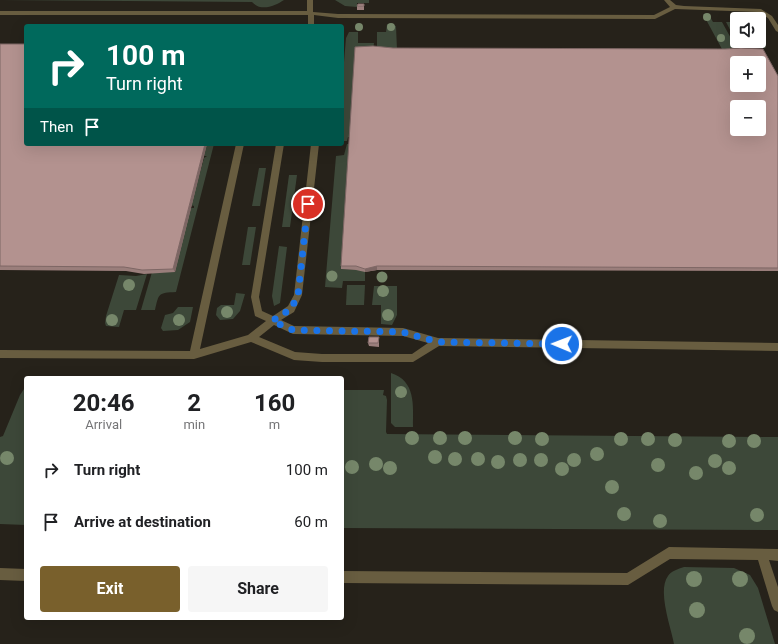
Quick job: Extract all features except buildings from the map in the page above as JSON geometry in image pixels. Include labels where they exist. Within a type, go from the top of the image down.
[{"type":"lane","points":[[310,0],[310,24]]},
{"type":"lane","points":[[667,0],[674,7]]},
{"type":"lane","points":[[0,13],[310,13],[345,16],[655,17],[674,7],[696,9],[759,10],[770,17],[778,30]]},
{"type":"lane","points":[[194,355],[240,146]]},
{"type":"lane","points":[[280,146],[255,297],[258,313],[293,330],[402,332],[438,342],[778,346]]},
{"type":"lane","points":[[0,354],[194,355],[251,338],[272,321],[291,309],[298,295],[315,146]]},
{"type":"lane","points":[[251,338],[294,356],[322,358],[413,358],[438,342]]},
{"type":"lane","points":[[344,577],[628,579],[669,553],[778,555]]},
{"type":"lane","points":[[762,555],[778,606]]},
{"type":"lane","points":[[0,574],[24,575]]},
{"type":"green space","points":[[0,0],[284,0],[272,6],[260,7],[252,2]]},
{"type":"green space","points":[[335,0],[369,0],[369,3],[357,3],[357,7],[345,6]]},
{"type":"green space","points":[[703,14],[709,15],[713,22],[722,22],[730,36],[730,48],[736,48],[738,51],[723,51]]},
{"type":"green space","points":[[726,22],[730,22],[730,30]]},
{"type":"green space","points":[[387,24],[396,26],[397,50],[377,49],[377,32],[386,32]]},
{"type":"green space","points":[[349,32],[358,32],[358,43],[374,43],[350,137],[348,137],[347,141],[344,141],[344,62],[346,38]]},
{"type":"green space","points":[[347,144],[349,144],[341,269],[365,270],[365,281],[343,281],[342,288],[325,287],[336,156],[344,155]]},
{"type":"green space","points":[[206,146],[213,146],[176,292],[160,295],[157,300],[155,310],[141,310],[152,272],[175,272],[190,208],[194,208],[194,206],[191,205],[204,158],[207,156],[204,156]]},
{"type":"green space","points":[[259,168],[266,168],[260,206],[252,206]]},
{"type":"green space","points":[[289,175],[297,175],[290,227],[282,227]]},
{"type":"green space","points":[[248,227],[256,227],[250,265],[242,265]]},
{"type":"green space","points":[[279,246],[287,247],[280,303],[274,306],[272,296]]},
{"type":"green space","points":[[147,274],[136,310],[124,310],[119,327],[106,326],[106,316],[119,275],[136,276]]},
{"type":"green space","points":[[347,285],[365,285],[364,305],[346,305]]},
{"type":"green space","points":[[374,286],[397,286],[397,315],[392,325],[381,324],[381,305],[372,305]]},
{"type":"green space","points":[[236,293],[245,294],[240,311],[233,319],[220,320],[216,315],[217,308],[221,305],[234,305]]},
{"type":"green space","points":[[178,307],[193,307],[190,322],[178,330],[163,331],[161,328],[165,315],[173,313]]},
{"type":"green space","points":[[391,373],[405,382],[409,388],[413,402],[413,427],[395,427],[391,423]]},
{"type":"green space","points":[[24,389],[24,525],[0,524],[0,437],[3,436],[20,395]]},
{"type":"green space","points":[[344,390],[384,390],[383,395],[386,396],[387,400],[387,434],[778,437],[778,530],[344,528]]},
{"type":"green space","points":[[684,567],[734,568],[750,575],[758,588],[775,644],[674,644],[664,600],[665,583],[669,574]]},
{"type":"route","points":[[308,204],[298,295],[291,309],[272,321],[293,330],[402,332],[438,342],[562,344]]}]
